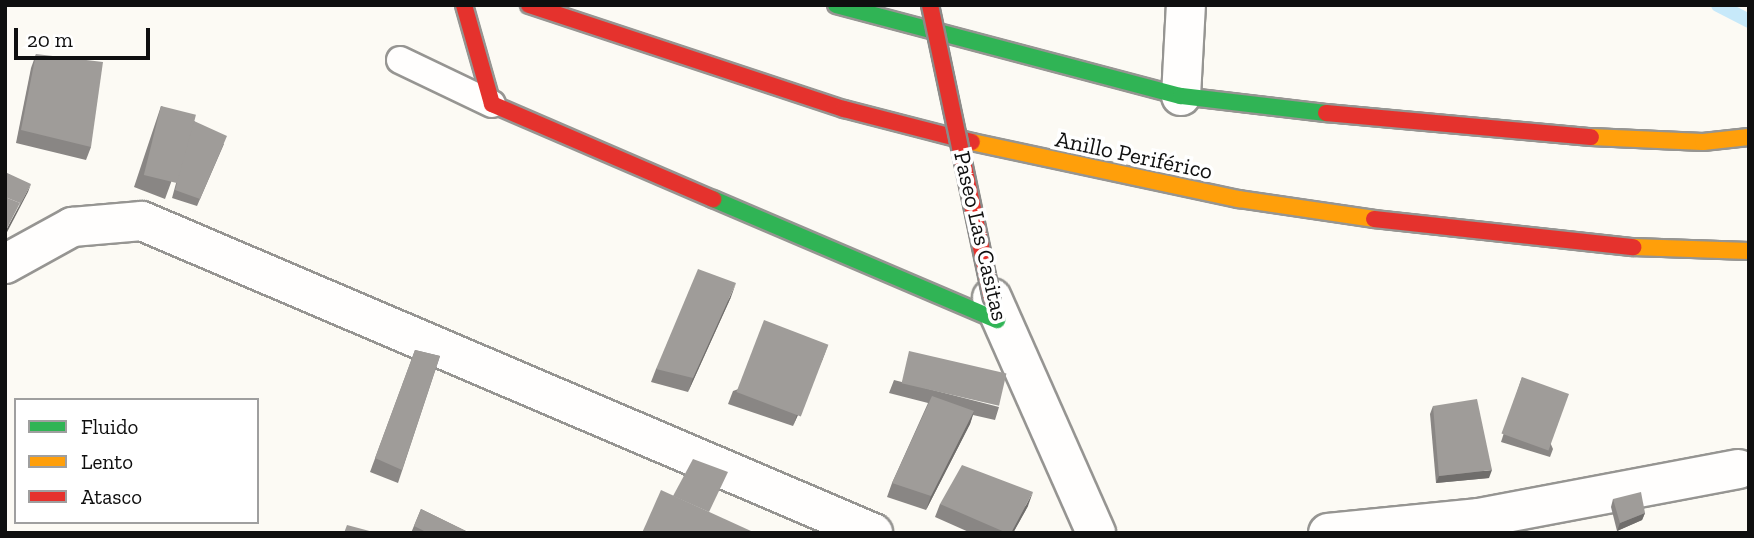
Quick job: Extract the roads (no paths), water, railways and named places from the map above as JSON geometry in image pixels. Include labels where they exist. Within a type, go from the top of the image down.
[{"type":"main road","points":[[464,5],[492,104],[995,309]]},
{"type":"main road","name":"Anillo Periférico","points":[[529,5],[844,109],[1062,165],[1239,200],[1478,234],[1721,254],[1749,251]]},
{"type":"main road","points":[[835,5],[1181,96],[1499,133],[1703,142],[1749,136]]},
{"type":"main road","name":"Paseo Las Casitas","points":[[930,5],[995,309]]},
{"type":"street","points":[[1181,96],[1185,5]]},
{"type":"street","points":[[5,264],[72,227],[110,219],[142,221],[192,239],[873,533]]},
{"type":"street","name":"Paseo Las Casitas","points":[[995,309],[1096,533]]},
{"type":"street","points":[[1328,533],[1479,518],[1738,469]]},
{"type":"lane","points":[[400,60],[492,104]]},
{"type":"waterway","points":[[1718,5],[1749,21]]}]
